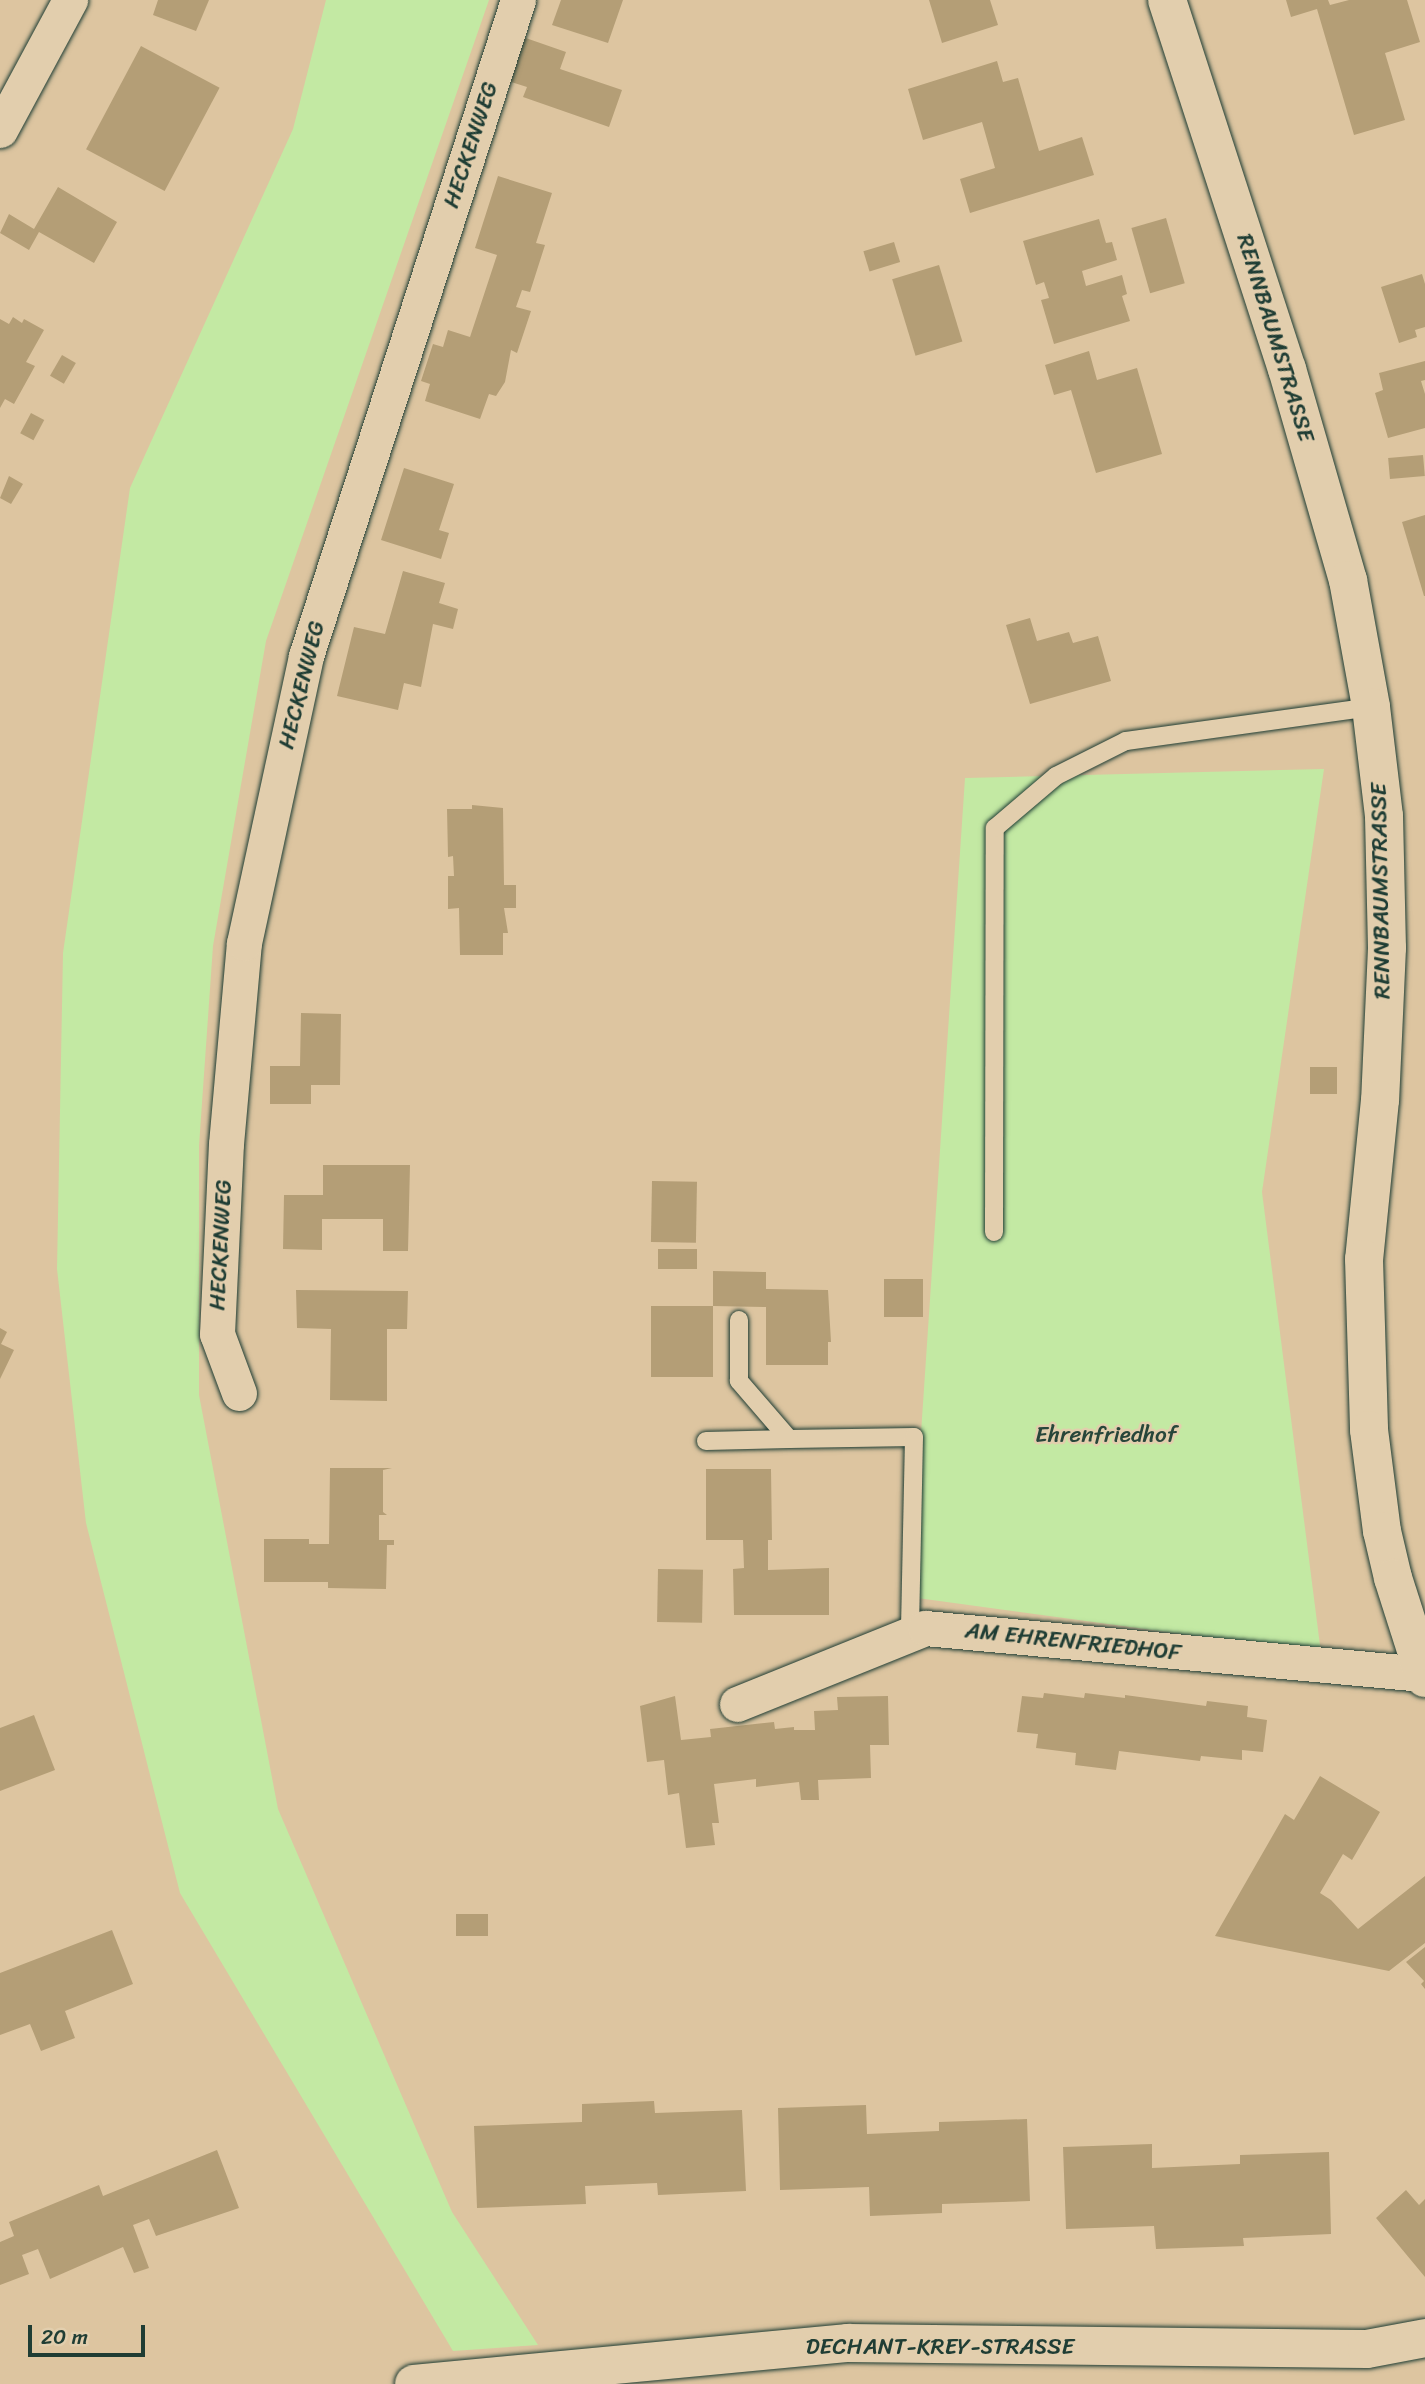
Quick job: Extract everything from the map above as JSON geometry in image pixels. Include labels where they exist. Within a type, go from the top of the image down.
[{"type":"main road","name":"RENNBAUMSTRASSE","points":[[1167,0],[1287,369],[1348,580],[1371,707],[1384,816],[1387,948],[1380,1100],[1364,1259],[1369,1430],[1387,1555],[1406,1629],[1424,1676]]},
{"type":"main road","name":"DECHANT-KREY-STRASSE","points":[[414,2384],[848,2343],[1367,2349],[1425,2338]]},
{"type":"street","points":[[0,130],[70,0]]},
{"type":"street","name":"HECKENWEG","points":[[239,1393],[217,1334],[226,1144],[244,943],[306,656],[518,0]]},
{"type":"street","name":"AM EHRENFRIEDHOF","points":[[737,1704],[925,1628],[1424,1676]]},
{"type":"lane","points":[[994,1232],[995,828],[1056,776],[1126,741],[1371,707]]},
{"type":"lane","points":[[739,1320],[738,1381],[789,1439]]},
{"type":"lane","points":[[706,1441],[915,1437],[910,1634]]},
{"type":"green space","points":[[326,0],[489,0],[266,641],[213,946],[199,1146],[199,1395],[278,1809],[452,2212],[538,2345],[453,2351],[180,1893],[86,1523],[57,1269],[63,953],[130,488],[293,129]]},
{"type":"green space","name":"Ehrenfriedhof","points":[[1324,769],[1262,1192],[1321,1653],[910,1597],[965,778]]},
{"type":"building","points":[[158,0],[209,0],[196,31],[153,15]]},
{"type":"building","points":[[561,0],[623,0],[608,43],[552,25]]},
{"type":"building","points":[[929,0],[990,0],[998,25],[942,43]]},
{"type":"building","points":[[1286,0],[1328,0],[1330,5],[1349,0],[1407,0],[1420,42],[1385,53],[1405,120],[1354,135],[1317,9],[1291,17]]},
{"type":"building","points":[[520,36],[566,52],[560,69],[622,90],[609,127],[523,97],[527,87],[505,80]]},
{"type":"building","points":[[141,46],[220,88],[165,191],[86,149]]},
{"type":"building","points":[[997,61],[1003,82],[1018,78],[1039,151],[1082,137],[1094,175],[970,213],[960,179],[995,168],[982,122],[923,140],[908,89]]},
{"type":"building","points":[[498,176],[552,193],[536,243],[545,245],[530,292],[522,290],[516,307],[531,311],[517,353],[511,350],[505,382],[496,396],[489,394],[480,419],[425,401],[430,384],[421,381],[433,344],[443,347],[448,330],[470,337],[497,255],[475,248]]},
{"type":"building","points":[[58,187],[117,222],[94,263],[39,232],[29,250],[0,233],[9,214],[34,229]]},
{"type":"building","points":[[1166,218],[1185,283],[1150,293],[1131,228]]},
{"type":"building","points":[[1099,219],[1106,243],[1112,242],[1117,260],[1082,271],[1086,286],[1122,275],[1127,294],[1122,296],[1130,321],[1054,344],[1041,300],[1049,298],[1044,282],[1036,285],[1023,241]]},
{"type":"building","points":[[894,242],[900,262],[870,271],[863,251]]},
{"type":"building","points":[[939,265],[962,342],[916,356],[892,279]]},
{"type":"building","points":[[1422,274],[1425,284],[1425,327],[1415,330],[1417,337],[1399,343],[1381,287]]},
{"type":"building","points":[[13,317],[22,323],[24,319],[44,330],[26,362],[35,366],[14,404],[5,399],[0,408],[0,319],[9,324]]},
{"type":"building","points":[[1089,351],[1097,380],[1137,368],[1162,454],[1096,473],[1071,390],[1054,395],[1045,365]]},
{"type":"building","points":[[62,355],[76,363],[64,384],[50,376]]},
{"type":"building","points":[[1425,361],[1425,380],[1421,381],[1425,394],[1425,428],[1388,438],[1375,393],[1383,390],[1379,373]]},
{"type":"building","points":[[31,413],[44,420],[33,440],[20,433]]},
{"type":"building","points":[[1423,455],[1425,476],[1390,479],[1388,458]]},
{"type":"building","points":[[404,468],[454,484],[439,530],[449,533],[441,559],[381,540]]},
{"type":"building","points":[[9,476],[23,484],[11,504],[0,498]]},
{"type":"building","points":[[1425,515],[1425,596],[1424,596],[1402,522]]},
{"type":"building","points":[[403,571],[445,583],[439,603],[458,609],[453,629],[433,624],[421,687],[404,683],[398,710],[337,696],[354,627],[385,634]]},
{"type":"building","points":[[1030,618],[1037,641],[1069,632],[1073,643],[1098,636],[1111,681],[1030,704],[1006,625]]},
{"type":"building","points":[[472,805],[503,808],[504,885],[516,885],[516,908],[504,908],[508,933],[503,933],[503,955],[460,955],[459,908],[448,909],[448,876],[454,876],[453,856],[448,857],[447,809],[472,809]]},
{"type":"building","points":[[301,1013],[341,1014],[340,1085],[311,1085],[311,1104],[270,1104],[270,1066],[300,1066]]},
{"type":"building","points":[[1310,1067],[1337,1067],[1337,1094],[1310,1094]]},
{"type":"building","points":[[323,1165],[410,1165],[408,1251],[383,1251],[383,1219],[322,1219],[322,1250],[283,1249],[284,1195],[323,1195]]},
{"type":"building","points":[[652,1181],[697,1182],[696,1243],[651,1242]]},
{"type":"building","points":[[658,1249],[697,1249],[697,1269],[658,1269]]},
{"type":"building","points":[[713,1271],[766,1272],[766,1289],[828,1290],[831,1342],[828,1342],[828,1365],[766,1365],[766,1307],[713,1306]]},
{"type":"building","points":[[884,1279],[923,1279],[923,1317],[884,1317]]},
{"type":"building","points":[[296,1290],[408,1291],[407,1329],[387,1329],[387,1401],[330,1400],[331,1329],[297,1328]]},
{"type":"building","points":[[651,1306],[713,1306],[713,1377],[651,1377]]},
{"type":"building","points":[[0,1328],[7,1332],[1,1344],[14,1350],[0,1379]]},
{"type":"building","points":[[330,1468],[392,1468],[383,1470],[383,1512],[387,1515],[379,1515],[379,1540],[394,1540],[394,1545],[387,1545],[386,1589],[328,1588],[328,1582],[264,1582],[264,1539],[309,1539],[309,1544],[329,1544]]},
{"type":"building","points":[[706,1469],[771,1469],[772,1540],[768,1540],[768,1570],[829,1568],[829,1615],[734,1615],[733,1569],[744,1568],[743,1540],[706,1540]]},
{"type":"building","points":[[658,1569],[703,1570],[702,1623],[657,1622]]},
{"type":"building","points":[[1044,1693],[1084,1698],[1085,1693],[1125,1698],[1125,1695],[1206,1706],[1207,1701],[1248,1706],[1247,1717],[1267,1720],[1263,1752],[1242,1750],[1242,1760],[1201,1756],[1200,1761],[1119,1751],[1116,1770],[1075,1765],[1076,1753],[1036,1748],[1038,1734],[1017,1732],[1022,1696],[1043,1698]]},
{"type":"building","points":[[675,1696],[681,1740],[711,1737],[710,1729],[774,1722],[775,1729],[794,1727],[794,1730],[815,1730],[814,1711],[838,1710],[837,1697],[888,1696],[889,1745],[870,1745],[871,1778],[818,1780],[819,1800],[801,1800],[799,1782],[756,1787],[756,1779],[714,1784],[719,1823],[712,1823],[715,1845],[686,1848],[679,1793],[668,1795],[664,1760],[647,1762],[640,1706]]},
{"type":"building","points":[[34,1715],[55,1770],[0,1791],[0,1728]]},
{"type":"building","points":[[1320,1776],[1380,1812],[1352,1860],[1343,1854],[1320,1893],[1331,1900],[1358,1929],[1425,1876],[1425,1943],[1389,1971],[1215,1936],[1285,1814],[1294,1820]]},
{"type":"building","points":[[456,1914],[488,1914],[488,1936],[456,1936]]},
{"type":"building","points":[[112,1930],[133,1984],[65,2011],[75,2038],[41,2051],[30,2024],[0,2035],[0,1973]]},
{"type":"building","points":[[1425,1947],[1425,1989],[1421,1984],[1424,1981],[1406,1962]]},
{"type":"building","points":[[654,2101],[655,2113],[742,2110],[746,2191],[658,2195],[657,2183],[585,2186],[586,2204],[477,2208],[474,2126],[582,2122],[582,2104]]},
{"type":"building","points":[[866,2105],[867,2134],[939,2131],[939,2122],[1027,2119],[1030,2201],[942,2204],[942,2213],[870,2216],[869,2187],[780,2190],[778,2108]]},
{"type":"building","points":[[1152,2144],[1152,2168],[1240,2164],[1240,2155],[1329,2152],[1331,2234],[1243,2238],[1244,2246],[1156,2249],[1154,2226],[1066,2229],[1063,2147]]},
{"type":"building","points":[[217,2150],[239,2208],[156,2236],[149,2219],[133,2225],[149,2268],[134,2273],[123,2247],[50,2279],[38,2249],[22,2255],[29,2274],[0,2285],[0,2242],[14,2236],[9,2222],[99,2185],[103,2196]]},
{"type":"building","points":[[1406,2190],[1419,2205],[1425,2199],[1425,2277],[1376,2218]]}]
